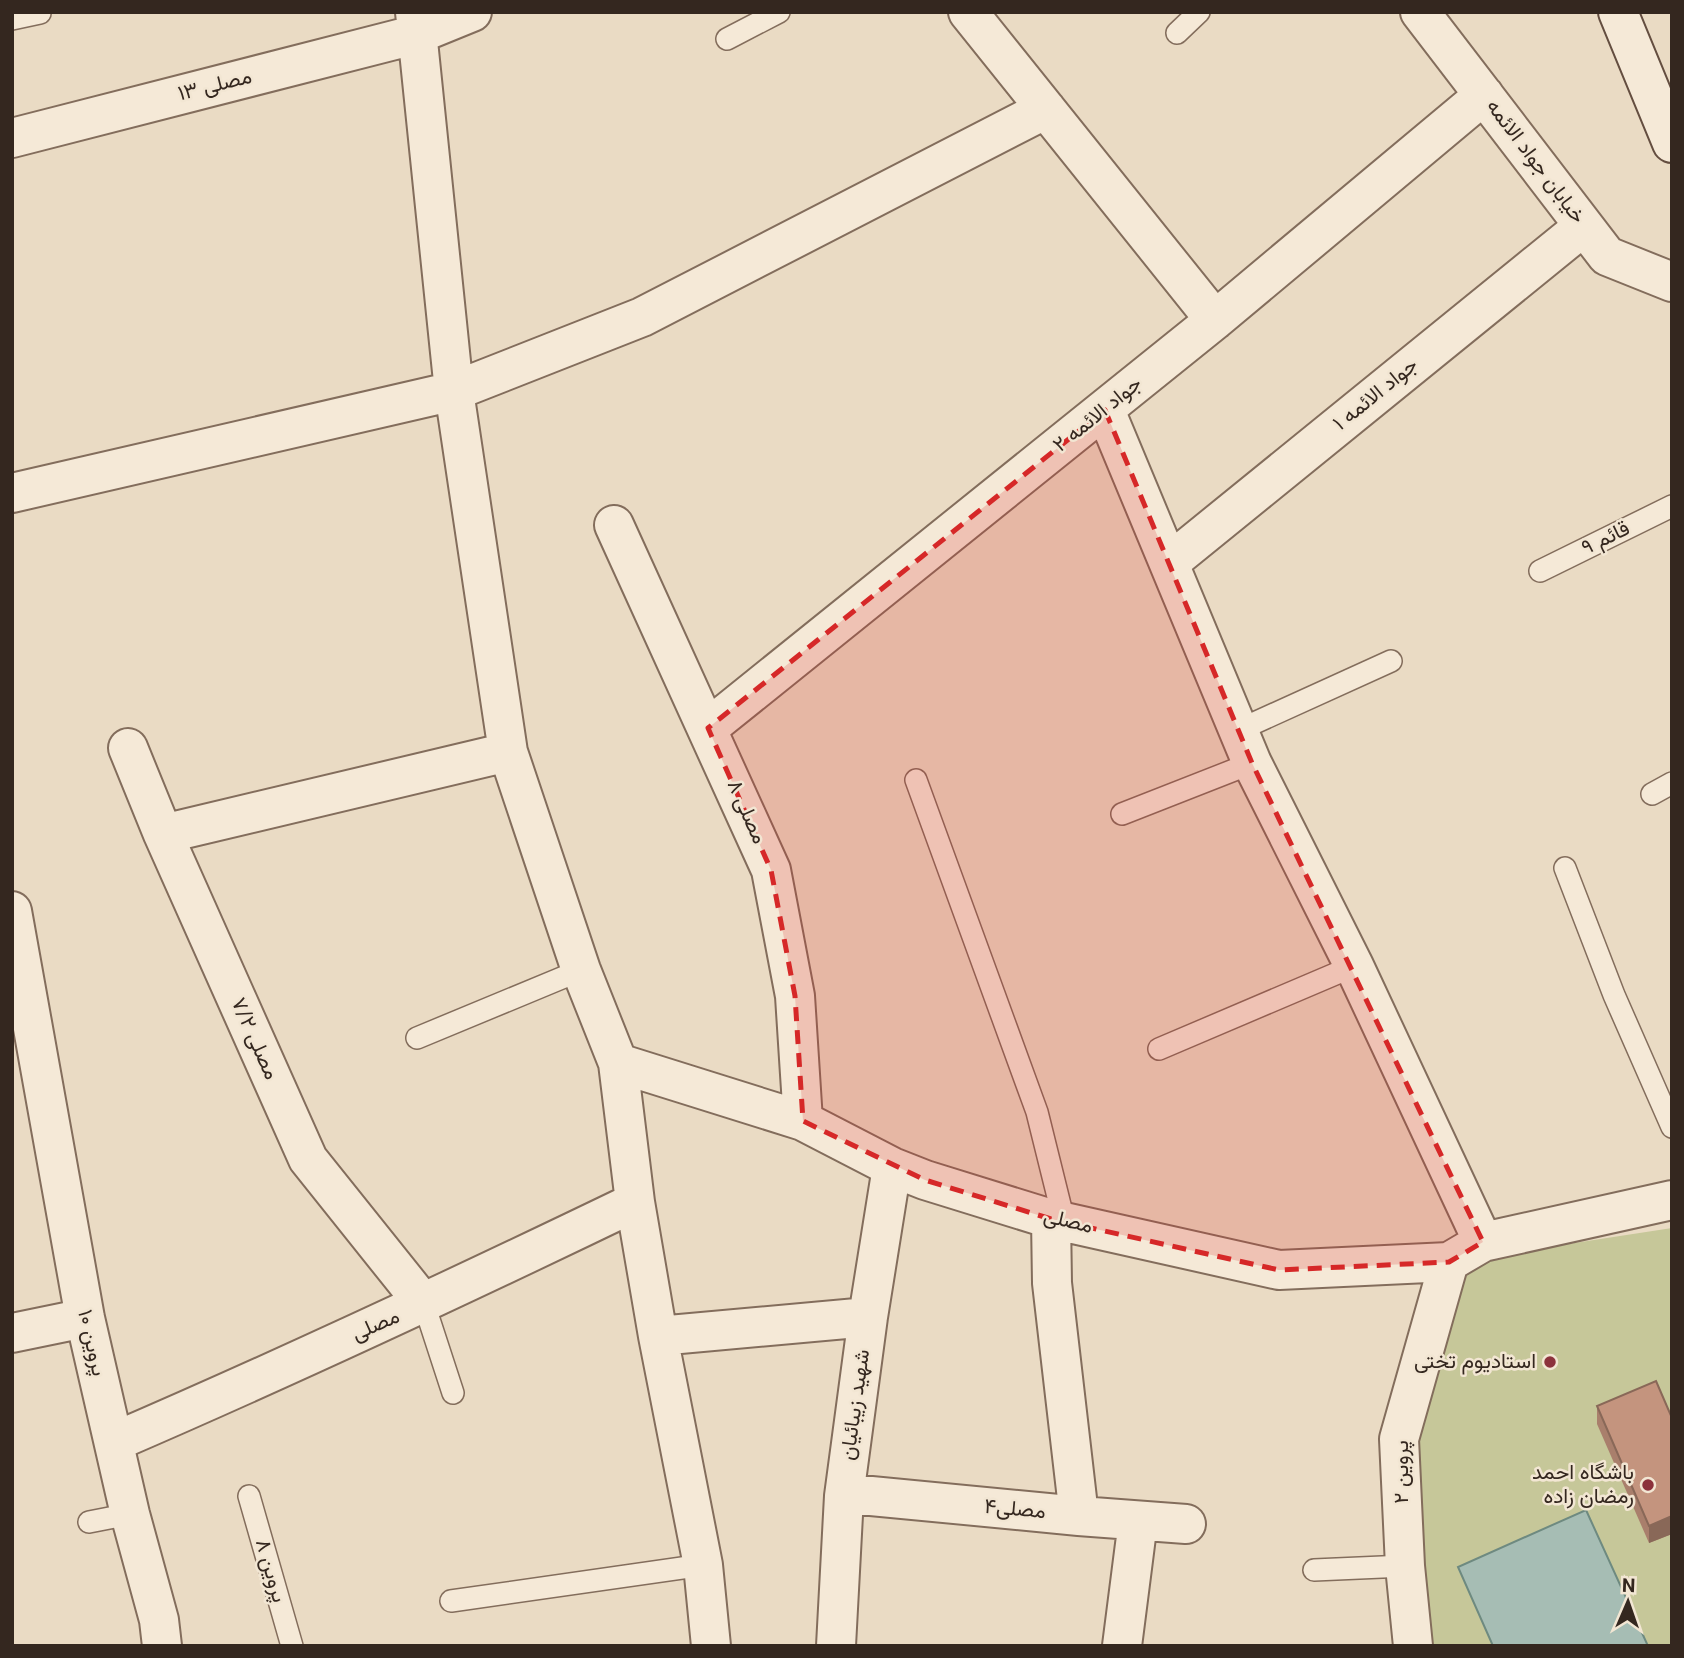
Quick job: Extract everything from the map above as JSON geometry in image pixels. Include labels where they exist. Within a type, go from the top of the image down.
[{"type":"street","name":"مصلی ۱۳","points":[[12,138],[416,23],[472,12]]},
{"type":"street","name":"خیابان جواد الائمه","points":[[1420,12],[1607,256],[1672,282]]},
{"type":"street","points":[[1618,12],[1672,143]]},
{"type":"street","points":[[985,19],[1046,109],[1215,320]]},
{"type":"street","points":[[416,23],[454,391],[508,752],[581,970],[618,1063],[635,1202],[703,1565],[712,1646]]},
{"type":"street","name":"جواد الائمه ۲","points":[[708,729],[1105,410],[1484,95]]},
{"type":"street","points":[[12,493],[454,391],[642,317],[1046,109]]},
{"type":"street","name":"جواد الائمه ۱","points":[[1169,563],[1584,226]]},
{"type":"street","points":[[1105,410],[1245,746],[1353,966],[1483,1242]]},
{"type":"street","name":"مصلی ۸","points":[[614,525],[771,870],[795,996],[803,1121]]},
{"type":"street","name":"مصلی ۷/۲","points":[[128,748],[163,834],[308,1159],[424,1304]]},
{"type":"street","points":[[163,834],[508,752]]},
{"type":"street","name":"پروین ۱۰","points":[[12,911],[23,1038],[130,1514],[159,1620],[162,1646]]},
{"type":"street","name":"مصلی","points":[[618,1063],[803,1121],[892,1167],[925,1180],[1058,1220],[1279,1270],[1449,1262],[1483,1242],[1672,1200]]},
{"type":"street","name":"شهید زیبائیان","points":[[835,1646],[844,1496],[892,1167]]},
{"type":"street","name":"مصلی","points":[[114,1442],[424,1304],[635,1202]]},
{"type":"street","points":[[1058,1220],[1052,1283],[1079,1516]]},
{"type":"street","name":"پروین ۲","points":[[1413,1646],[1405,1566],[1399,1439],[1449,1262]]},
{"type":"street","points":[[658,1336],[868,1317]]},
{"type":"street","points":[[12,1333],[85,1318]]},
{"type":"street","name":"مصلی۴","points":[[844,1496],[871,1496],[1186,1524]]},
{"type":"street","points":[[1122,1646],[1138,1521]]},
{"type":"lane","points":[[727,38],[779,12]]},
{"type":"lane","points":[[1177,33],[1199,12]]},
{"type":"lane","points":[[12,19],[40,13]]},
{"type":"lane","name":"قائم ۹","points":[[1540,571],[1672,506]]},
{"type":"lane","points":[[1122,814],[1391,661]]},
{"type":"lane","points":[[916,780],[1037,1112],[1058,1220]]},
{"type":"lane","points":[[1652,794],[1672,783]]},
{"type":"lane","points":[[1565,868],[1614,995],[1672,1127]]},
{"type":"lane","points":[[1159,1049],[1353,966]]},
{"type":"lane","points":[[417,1038],[581,970]]},
{"type":"lane","points":[[424,1304],[453,1393]]},
{"type":"lane","name":"پروین ۸","points":[[249,1496],[292,1646]]},
{"type":"lane","points":[[89,1522],[130,1514]]},
{"type":"lane","points":[[450,1601],[703,1565]]},
{"type":"lane","points":[[1314,1570],[1405,1566]]},
{"type":"highlighted area","points":[[1105,410],[1252,763],[1483,1242],[1449,1262],[1279,1270],[1051,1219],[925,1180],[803,1121],[795,996],[771,870],[708,728]]},
{"type":"green space","name":"استادیوم تختی","points":[[1672,1228],[1672,1646],[1421,1646],[1405,1462],[1452,1262]]},
{"type":"shaded area","points":[[1586,1510],[1648,1646],[1493,1646],[1458,1567]]},
{"type":"building","name":"باشگاه احمد رمضان زاده","points":[[1656,1381],[1672,1418],[1672,1516],[1649,1526],[1597,1406]]},
{"type":"place","name":"استادیوم تختی","points":[[1550,1362]]},
{"type":"place","name":"باشگاه احمد رمضان زاده","points":[[1648,1485]]}]
